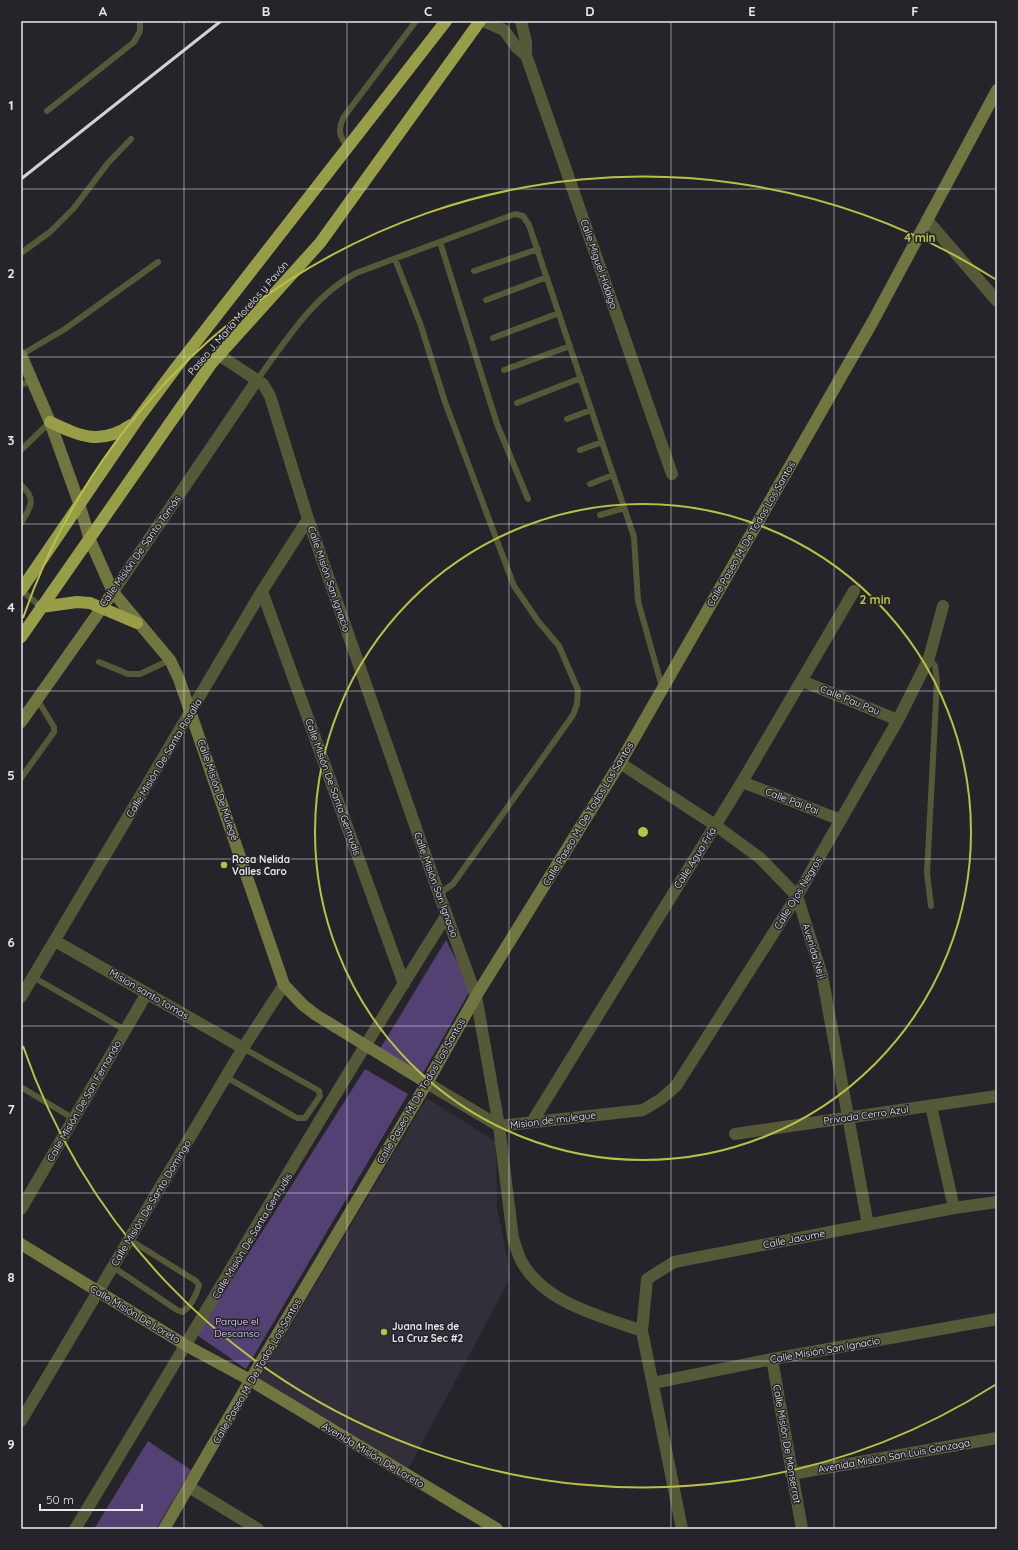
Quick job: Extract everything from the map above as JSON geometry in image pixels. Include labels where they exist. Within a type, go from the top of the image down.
[{"type":"highway","name":"Paseo J. María Morelos y Pavón","points":[[21,590],[137,420],[446,21]]},
{"type":"highway","name":"Paseo J. María Morelos y Pavón","points":[[21,637],[90,540],[190,393],[219,355],[320,243],[482,21]]},
{"type":"highway","points":[[50,422],[85,437],[98,438],[116,434],[137,420]]},
{"type":"highway","points":[[41,607],[77,602],[90,603],[137,623]]},
{"type":"main road","name":"Calle Paseo M. De Todos Los Santos","points":[[164,1529],[250,1380],[427,1083],[476,996],[620,763],[869,328],[997,90]]},
{"type":"main road","name":"Calle Misión De Mulegé","points":[[21,355],[26,382],[50,422],[79,503],[90,540],[113,592],[137,623],[170,660],[191,712],[284,985],[302,1005],[316,1015],[427,1083]]},
{"type":"main road","name":"Calle Misión De Santo Tomás","points":[[21,722],[113,592]]},
{"type":"main road","name":"Calle Misión De Loreto","points":[[21,1244],[187,1346],[250,1380]]},
{"type":"main road","name":"Avenida Misión De Loreto","points":[[250,1380],[496,1529]]},
{"type":"street","name":"Calle Miguel Hidalgo","points":[[482,21],[504,30],[517,48],[526,55]]},
{"type":"street","name":"Calle Miguel Hidalgo","points":[[521,21],[526,42],[526,55],[672,474]]},
{"type":"street","points":[[927,220],[997,301]]},
{"type":"street","name":"Calle Misión San Ignacio","points":[[219,355],[263,384],[270,396],[308,519],[438,894],[476,996],[499,1126],[513,1238],[524,1265],[543,1286],[573,1306],[642,1331]]},
{"type":"street","name":"Calle Misión De Santo Tomás","points":[[113,592],[257,380]]},
{"type":"street","name":"Calle Misión De Santa Rosalía","points":[[21,997],[262,591],[308,519]]},
{"type":"street","name":"Calle Misión De Santa Gertrudis","points":[[262,591],[404,984]]},
{"type":"street","name":"Calle Agua Fría","points":[[532,1122],[714,825],[742,782],[854,591]]},
{"type":"street","name":"Calle Ojos Negros","points":[[643,1110],[676,1086],[797,896],[898,720],[929,658],[943,606]]},
{"type":"street","name":"Calle Pau Pau","points":[[802,681],[898,720]]},
{"type":"street","name":"Avenida Neji","points":[[620,763],[714,825],[760,858],[797,896],[822,975],[868,1225]]},
{"type":"street","name":"Calle Pai Pai","points":[[742,782],[841,820]]},
{"type":"street","name":"Calle Misión De Santa Gertrudis","points":[[74,1529],[187,1346],[366,1045],[446,916]]},
{"type":"street","name":"Mision santo tomas","points":[[55,941],[243,1048]]},
{"type":"street","name":"Calle Misión De Santo Domingo","points":[[21,1421],[243,1048],[284,985]]},
{"type":"street","name":"Calle Misión De San Fernando","points":[[21,1209],[147,993]]},
{"type":"street","name":"Mision de mulegue","points":[[427,1083],[499,1126],[643,1110]]},
{"type":"street","name":"Privada Cerro Azul","points":[[735,1134],[997,1096]]},
{"type":"street","points":[[931,1106],[954,1208]]},
{"type":"street","name":"Calle Jacume","points":[[642,1331],[647,1279],[674,1262],[954,1208],[997,1202]]},
{"type":"street","name":"Calle Misión San Ignacio","points":[[653,1383],[997,1319]]},
{"type":"street","points":[[642,1331],[682,1529]]},
{"type":"street","name":"Calle Misión De Monserrat","points":[[772,1360],[791,1474],[802,1529]]},
{"type":"street","name":"Avenida Misión San Luis Gonzaga","points":[[791,1474],[997,1438]]},
{"type":"street","points":[[189,1487],[258,1529]]},
{"type":"lane","points":[[47,111],[134,42],[140,31],[140,21]]},
{"type":"lane","points":[[348,147],[340,136],[339,129],[343,118],[416,21]]},
{"type":"lane","points":[[21,253],[50,232],[69,212],[108,164],[131,140]]},
{"type":"lane","points":[[257,380],[286,341],[325,294],[341,282],[356,273],[515,214],[523,216],[529,225],[538,249],[634,537],[638,601],[662,689]]},
{"type":"lane","points":[[440,242],[497,424],[528,499]]},
{"type":"lane","points":[[474,271],[538,249]]},
{"type":"lane","points":[[395,259],[420,323],[445,402],[514,586],[538,621],[559,646],[578,690],[577,704],[573,715],[453,884],[438,894]]},
{"type":"lane","points":[[21,355],[65,329],[158,262]]},
{"type":"lane","points":[[486,300],[547,277]]},
{"type":"lane","points":[[493,338],[559,313]]},
{"type":"lane","points":[[504,370],[570,346]]},
{"type":"lane","points":[[517,403],[581,378]]},
{"type":"lane","points":[[567,419],[591,410]]},
{"type":"lane","points":[[21,450],[50,422]]},
{"type":"lane","points":[[580,450],[602,442]]},
{"type":"lane","points":[[590,484],[613,475]]},
{"type":"lane","points":[[21,485],[29,492],[31,499],[30,509],[21,523]]},
{"type":"lane","points":[[600,515],[624,508]]},
{"type":"lane","points":[[21,590],[41,607]]},
{"type":"lane","points":[[929,658],[935,666],[937,682],[927,873],[931,906]]},
{"type":"lane","points":[[99,662],[128,674],[140,674],[170,660]]},
{"type":"lane","points":[[21,778],[54,732],[54,727],[37,699]]},
{"type":"lane","points":[[33,977],[125,1030]]},
{"type":"lane","points":[[226,1077],[297,1118],[305,1118],[310,1113],[320,1096],[319,1091],[243,1048]]},
{"type":"lane","points":[[21,1087],[74,1119]]},
{"type":"lane","points":[[113,1267],[182,1312],[186,1309],[198,1290],[199,1285],[196,1281],[130,1240]]},
{"type":"shaded area","name":"Juana Ines de La Cruz Sec #2","points":[[427,1098],[496,1142],[497,1208],[511,1277],[406,1473],[254,1387]]},
{"type":"green space","points":[[446,940],[471,989],[419,1080],[378,1052]]},
{"type":"green space","name":"Parque el Descanso","points":[[365,1069],[408,1094],[246,1369],[197,1335]]},
{"type":"green space","points":[[148,1441],[191,1470],[156,1529],[94,1529]]},
{"type":"railway","points":[[21,179],[221,21]]},
{"type":"place","name":"Rosa Nelida Valles Caro","points":[[224,865]]},
{"type":"place","name":"Juana Ines de La Cruz Sec #2","points":[[384,1332]]}]
